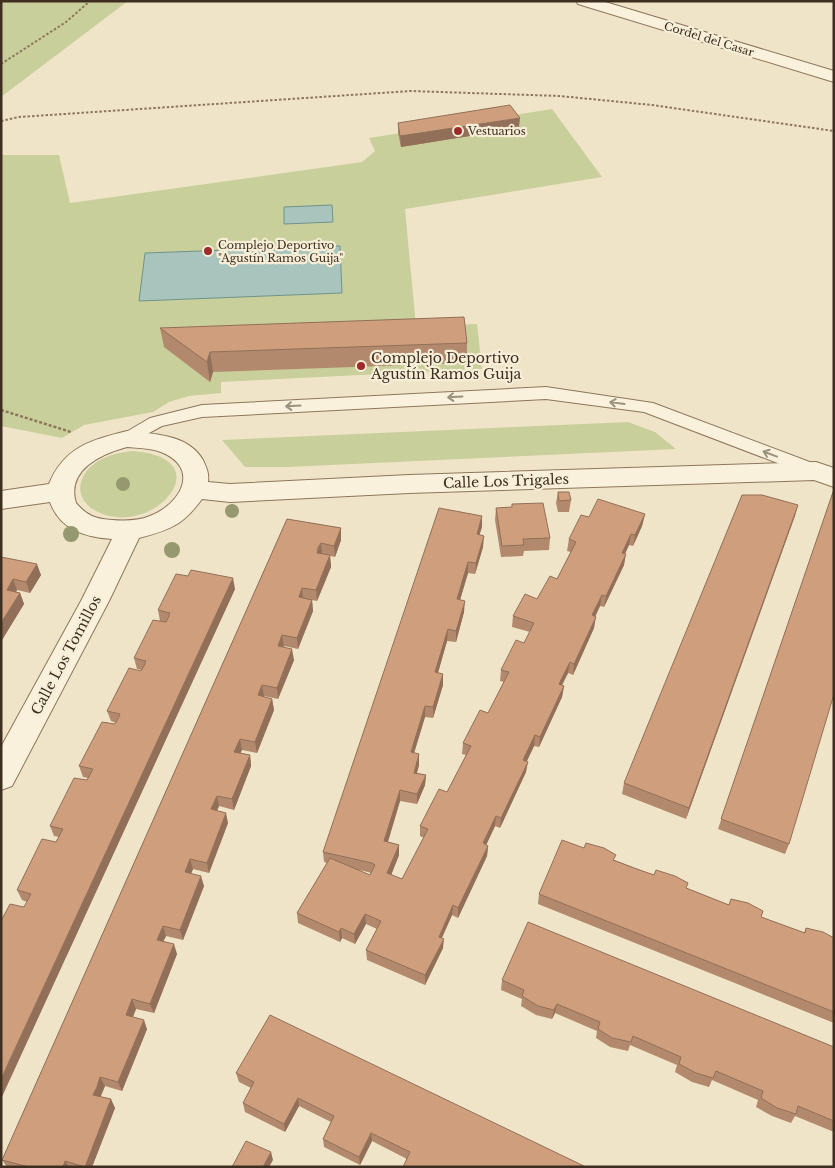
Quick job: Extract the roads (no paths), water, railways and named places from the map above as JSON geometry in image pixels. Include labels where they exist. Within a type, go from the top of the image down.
[{"type":"street","name":"Cordel del Casar","points":[[584,1],[834,77]]},
{"type":"street","points":[[148,439],[166,443],[182,451],[193,462],[198,475],[196,490],[187,504],[172,517],[152,527],[129,532],[107,532],[88,527],[73,518],[63,506],[60,492],[64,477],[74,464],[89,452],[117,442],[148,439]]},
{"type":"street","name":"Calle Los Trigales","points":[[196,490],[230,493],[409,484],[825,475]]},
{"type":"street","points":[[1,500],[60,492]]},
{"type":"street","name":"Calle Los Tomillos","points":[[1,778],[95,601],[129,532]]},
{"type":"lane","points":[[117,442],[156,422],[202,411],[546,392],[647,407],[825,475]]},
{"type":"water","points":[[332,205],[333,222],[284,224],[284,207]]},
{"type":"water","points":[[340,246],[342,293],[139,301],[145,253]]},
{"type":"place","name":"Vestuarios","points":[[458,131]]},
{"type":"place","name":"Complejo Deportivo \"Agustín Ramos Guija\"","points":[[208,251]]},
{"type":"place","name":"Complejo Deportivo Agustín Ramos Guija","points":[[361,366]]}]
